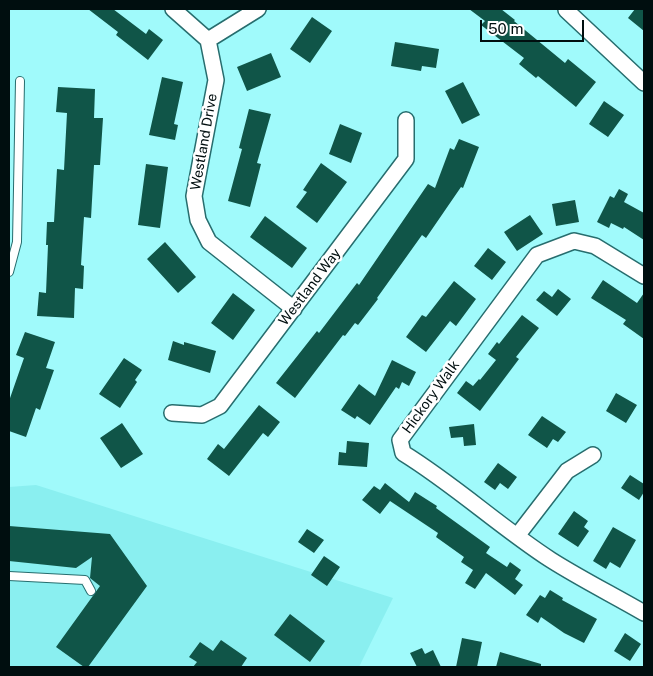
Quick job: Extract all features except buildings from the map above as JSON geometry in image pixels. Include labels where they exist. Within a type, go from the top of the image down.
[{"type":"street","points":[[173,9],[208,40],[258,9]]},
{"type":"street","points":[[565,9],[644,83]]},
{"type":"street","name":"Westland Drive","points":[[208,40],[216,80],[194,196],[198,220],[209,242],[294,309]]},
{"type":"street","name":"Westland Way","points":[[172,413],[202,415],[220,406],[406,159],[406,120]]},
{"type":"street","name":"Hickory Walk","points":[[644,276],[595,246],[574,241],[537,255],[400,440],[403,454],[432,471],[517,536],[552,560],[644,612]]},
{"type":"street","points":[[517,536],[567,471],[594,455]]},
{"type":"lane","points":[[9,272],[17,242],[20,81]]},
{"type":"lane","points":[[9,576],[84,580],[91,591]]},
{"type":"shaded area","points":[[36,485],[393,598],[359,667],[9,667],[9,487]]}]
